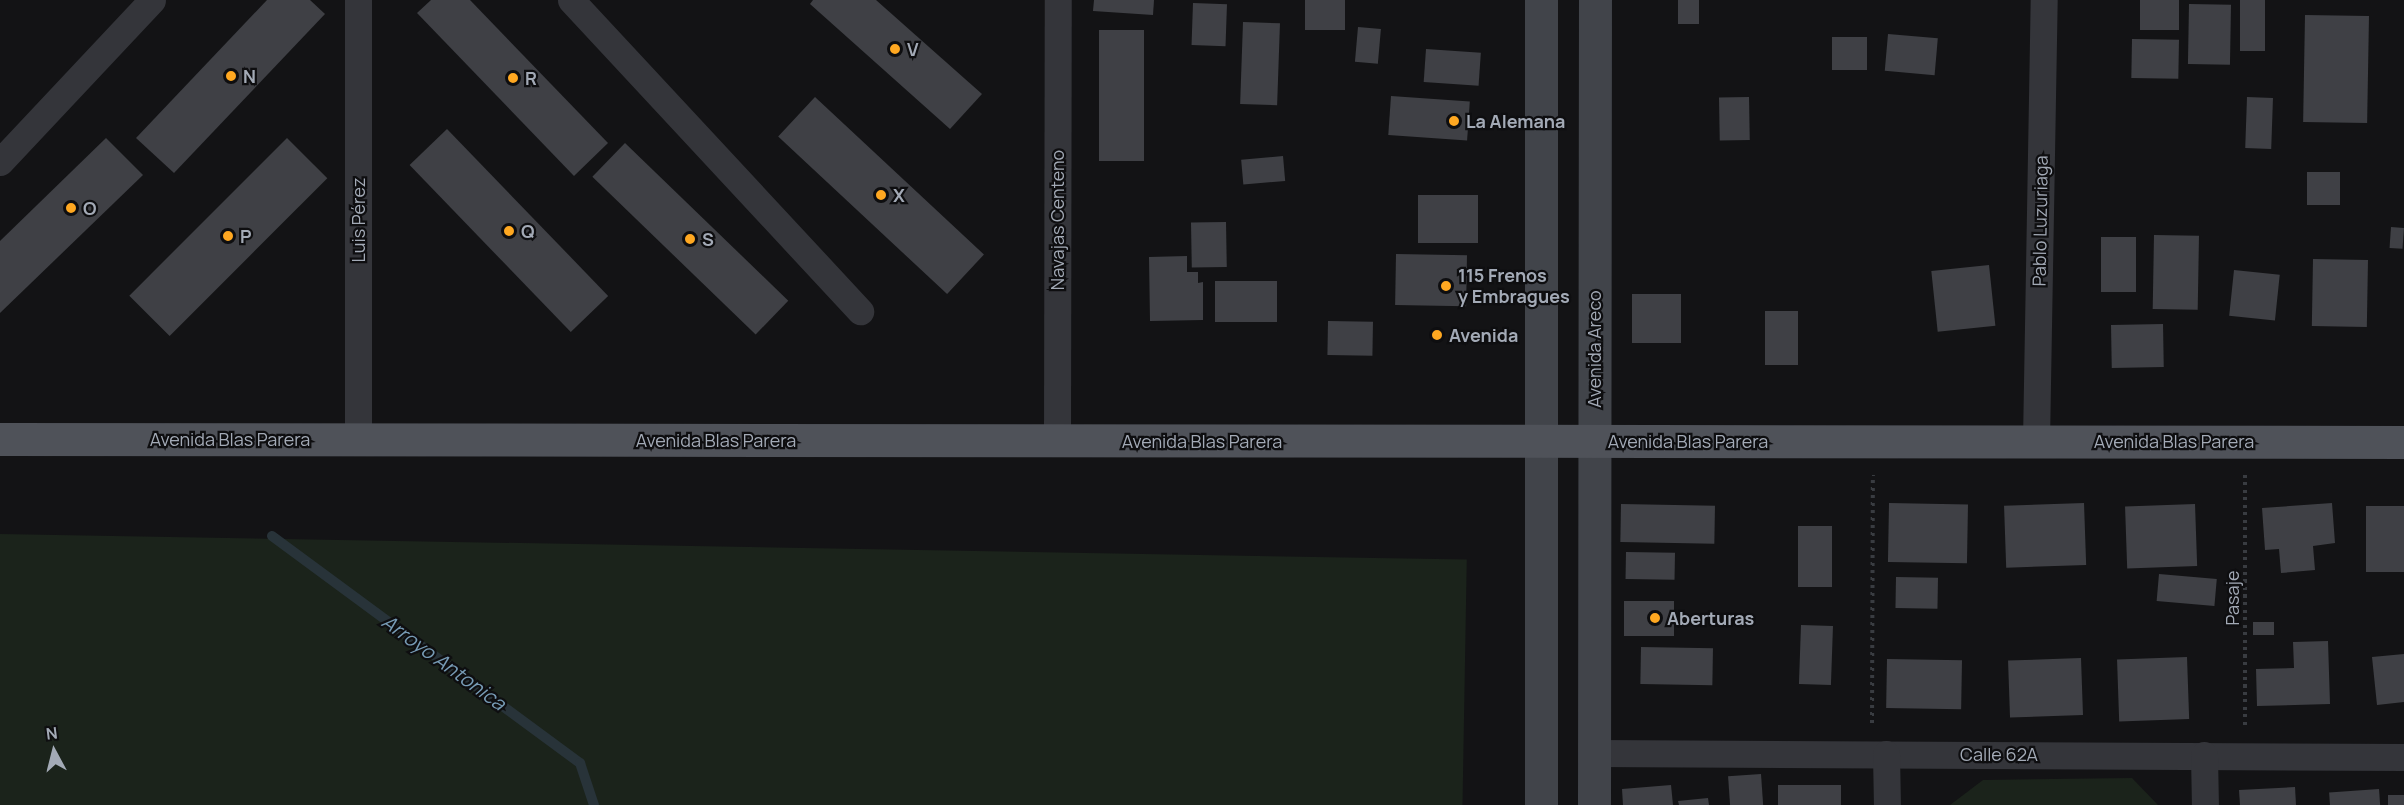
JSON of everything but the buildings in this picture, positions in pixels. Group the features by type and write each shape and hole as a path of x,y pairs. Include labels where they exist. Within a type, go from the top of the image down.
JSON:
{"main road":[{"path":"1541,0 1541,805"},
{"name":"Avenida Areco","path":"1594,805 1595,0"},
{"name":"Avenida Blas Parera","path":"0,439 2404,442"}],"street":[{"path":"0,162 152,0"},
{"name":"Luis Pérez","path":"358,0 358,440"},
{"path":"571,0 860,311"},
{"name":"Navajas Centeno","path":"1057,440 1058,0"},
{"name":"Pablo Luzuriaga","path":"2036,441 2044,0"},
{"name":"Calle 62A","path":"1594,753 2404,757"},
{"path":"1879,754 1887,805"},
{"path":"2204,755 2205,805"}],"path":[{"path":"1873,441 1879,754"},
{"name":"Pasaje","path":"2245,441 2245,755"}],"shaded area":[{"path":"0,534 1467,560 1462,805 0,805"},
{"path":"2132,778 2158,805 1950,805 1983,780"}],"waterway":[{"name":"Arroyo Antonica","path":"272,536 580,763 594,805"}],"place":[{"name":"V","path":"895,49"},
{"name":"N","path":"231,76"},
{"name":"R","path":"513,78"},
{"name":"La Alemana","path":"1454,121"},
{"name":"X","path":"881,195"},
{"name":"O","path":"71,208"},
{"name":"Q","path":"509,231"},
{"name":"P","path":"228,236"},
{"name":"S","path":"690,239"},
{"name":"115 Frenos y Embragues","path":"1446,286"},
{"name":"Avenida","path":"1437,335"},
{"name":"Aberturas","path":"1655,618"}]}
